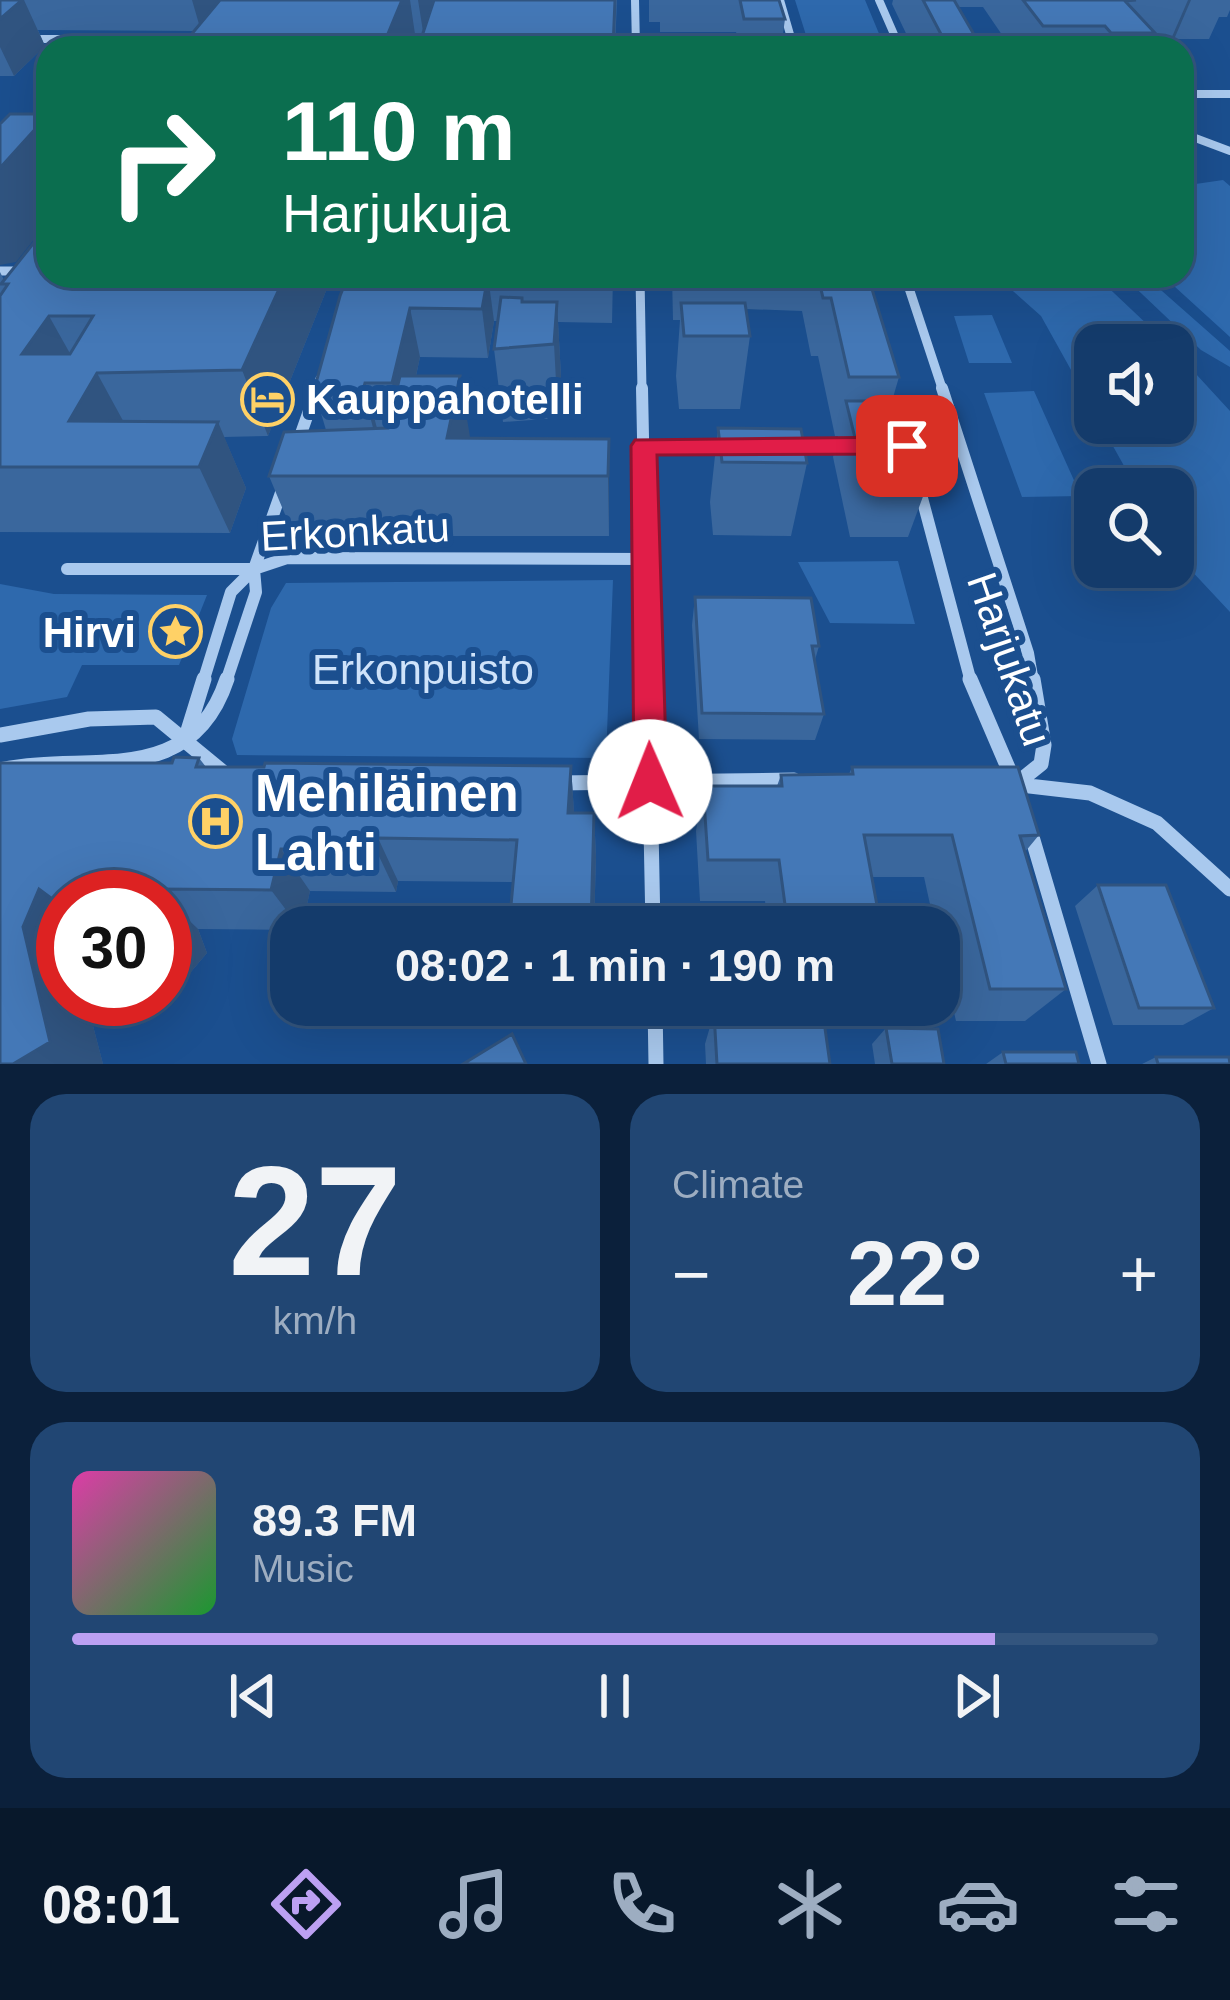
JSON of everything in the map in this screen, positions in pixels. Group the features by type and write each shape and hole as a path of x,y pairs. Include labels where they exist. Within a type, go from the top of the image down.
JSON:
{"street":[{"path":"635,0 636,36"},
{"path":"780,0 790,36"},
{"path":"879,0 895,36"},
{"path":"11,38 36,38"},
{"path":"1194,94 1230,94"},
{"path":"1194,138 1230,152"},
{"path":"0,271 36,271"},
{"path":"640,288 653,906"},
{"path":"909,288 1028,653 1045,745 1041,764 1016,784"},
{"path":"292,461 322,374"},
{"path":"644,446 739,446"},
{"path":"782,446 870,446"},
{"name":"Harjukatu","path":"913,465 971,685 1016,784 1099,1064"},
{"path":"0,770 38,762 140,763 185,740 216,712 256,592 254,569 285,480"},
{"name":"Erkonkatu","path":"67,569 254,569 287,558 646,559"},
{"path":"185,740 231,592 254,569"},
{"path":"0,735 89,719 156,717 219,773 243,773"},
{"path":"546,783 803,780"},
{"path":"995,783 1090,793 1157,823 1230,889"},
{"path":"655,1026 656,1064"}],"green space":[{"path":"795,0 865,0 880,36 806,36"},
{"path":"1223,180 1230,186 1230,337 1176,288 1194,288 1194,184"},
{"path":"1010,288 1109,288 1147,324 1074,324 1074,375 1041,316"},
{"path":"1136,288 1159,288 1230,351 1230,367 1194,343 1194,324 1174,324"},
{"path":"992,315 1012,363 969,363 954,316"},
{"path":"1194,372 1230,411 1230,612 1194,573 1194,468 1125,468 1112,444 1194,444"},
{"path":"1034,391 1074,480 1074,496 1022,497 984,393"},
{"path":"898,561 915,624 830,623 798,562"},
{"name":"Erkonpuisto","path":"613,580 606,758 237,755 232,739 271,608 286,583"},
{"path":"0,584 54,594 207,595 179,665 82,665 67,697 0,709"}],"building":[{"path":"0,0 22,0 0,19"},
{"path":"220,0 402,0 387,36 190,36"},
{"path":"434,0 615,0 614,36 422,36"},
{"path":"740,0 779,0 785,19 744,19"},
{"path":"923,0 954,0 975,36 942,36"},
{"path":"1023,0 1136,0 1125,1 1155,33 1111,33 1105,26 1043,26"},
{"path":"10,114 36,114 36,128 0,168 0,124"},
{"path":"36,240 36,288 280,288 242,370 97,373 69,421 218,422 199,467 0,467 0,296 8,284 1,284","holes":["49,316 93,316 70,354 22,354"]},
{"path":"343,288 486,288 482,309 410,308 392,383 365,383 363,390 314,390"},
{"path":"821,288 872,288 899,377 849,377 831,298 823,298"},
{"path":"501,297 557,302 554,344 494,349"},
{"path":"681,303 745,303 750,336 684,336"},
{"path":"400,376 460,376 447,438 609,439 608,476 269,476 284,432 388,428"},
{"path":"846,401 903,401 928,483 866,483"},
{"path":"718,428 801,429 807,463 722,462"},
{"path":"695,597 811,598 819,646 812,646 824,714 702,713"},
{"path":"174,757 199,758 196,767 264,767 265,763 571,766 568,813 594,813 592,906 511,906 517,840 378,838 376,850 281,849 271,890 192,889 192,870 36,870 36,896 23,927 36,982 36,1026 46,1026 50,1042 13,1064 0,1064 0,763 172,763"},
{"path":"852,767 1018,767 1039,835 1020,836 1066,989 990,989 952,835 864,835 877,906 785,906 779,860 708,860 703,786 782,786 781,775 853,774"},
{"path":"1098,885 1166,885 1214,1008 1139,1008"},
{"path":"715,1026 825,1026 830,1064 717,1064"},
{"path":"886,1028 938,1029 944,1064 892,1064"},
{"path":"512,1034 526,1064 463,1064"},
{"path":"1003,1052 1076,1052 1079,1064 1006,1064"},
{"path":"1156,1057 1229,1057 1230,1064 1158,1064"}],"place":[{"name":"Kauppahotelli","path":"267,399"},
{"name":"Hirvi","path":"175,632"},
{"name":"Mehiläinen Lahti","path":"216,822"}],"route":[{"path":"650,782 644,446 907,446"}]}
